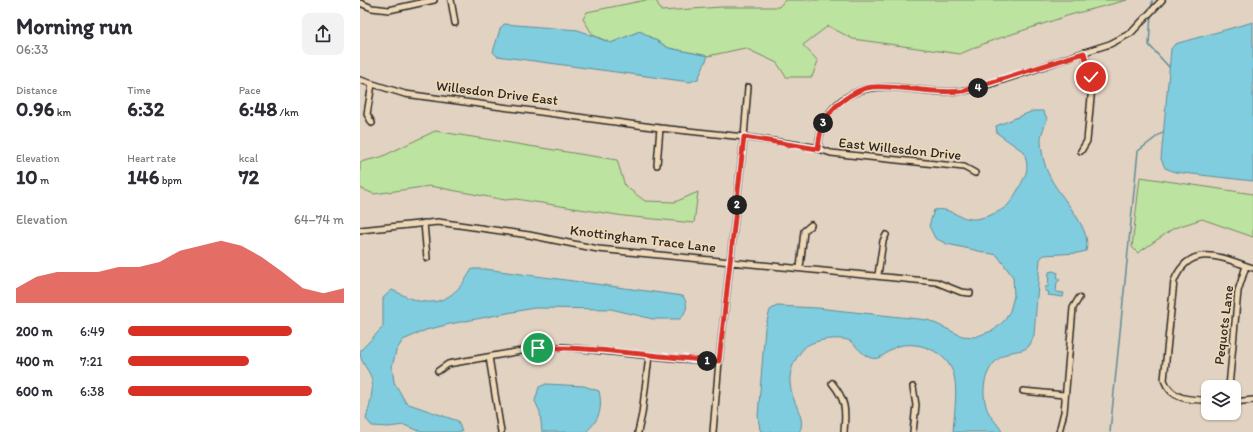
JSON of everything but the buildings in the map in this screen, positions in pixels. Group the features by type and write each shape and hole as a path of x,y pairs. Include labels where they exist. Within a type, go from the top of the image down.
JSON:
{"street":[{"path":"360,3 372,8 389,10 434,0"},
{"path":"451,0 455,23"},
{"path":"818,149 820,133 826,116 841,102 858,91 871,87 948,93 964,91 1110,44 1127,36 1162,0"},
{"path":"1081,151 1087,141 1092,86 1084,53"},
{"name":"Willesdon Drive East","path":"360,80 406,94 632,124"},
{"path":"372,84 367,114 372,123"},
{"path":"713,432 748,87"},
{"name":"East Willesdon Drive","path":"632,124 744,137 818,149 831,153 964,167 975,173"},
{"path":"657,165 660,128"},
{"name":"Knottingham Trace Lane","path":"360,230 438,222 598,248 936,282 961,292 970,293"},
{"path":"424,223 427,258"},
{"path":"800,268 804,231 811,225"},
{"path":"878,275 882,240 886,235"},
{"path":"1201,400 1180,398 1172,394 1166,386 1164,375 1173,287 1177,274 1189,261 1199,256 1216,255 1253,268"},
{"name":"Pequots Lane","path":"1230,380 1238,291 1246,266"},
{"path":"1059,432 1064,412 1064,395 1073,308 1079,298"},
{"path":"438,371 448,364 538,348 563,347 649,356 719,361"},
{"path":"638,432 642,414 649,356"},
{"path":"489,357 501,432"},
{"path":"832,382 841,394 845,406 844,432"},
{"path":"912,387 916,405 913,432"},
{"path":"1023,391 1064,395"},
{"path":"1241,401 1253,400"}],"green space":[{"path":"646,0 656,0 661,11 722,7 779,7 785,0 1127,0 1070,15 988,42 960,54 853,39 828,26 803,45 818,61 812,77 786,77 777,63 745,48 708,56 669,48 640,31 611,43 593,35 583,19 587,12"},
{"path":"435,131 617,160 625,186 645,201 675,202 698,192 694,223 624,216 516,199 505,200 430,186 374,194 360,188 360,162 381,157"},
{"path":"1140,177 1253,194 1253,237 1202,219 1174,228 1138,253 1132,247"}],"water":[{"path":"1253,22 1253,181 1175,172 1165,168 1161,159 1171,49 1175,44"},
{"path":"504,24 578,30 611,43 640,31 669,48 708,56 698,79 690,82 497,56 493,52 500,29"},
{"path":"1033,111 1043,111 1047,118 1041,139 1042,152 1046,167 1053,183 1080,222 1087,242 1086,251 1078,253 1044,255 1040,259 1034,335 1031,343 1024,349 1001,357 990,368 985,382 984,398 987,410 1002,432 953,432 956,387 953,371 942,356 934,351 917,345 898,346 878,358 871,358 865,355 850,341 840,339 819,341 808,345 794,362 790,375 790,387 802,424 799,432 765,432 760,430 758,416 765,328 770,310 777,306 817,308 928,320 962,336 975,337 994,330 1005,320 1010,311 1014,296 1013,277 997,255 947,244 935,238 929,226 934,210 940,209 965,218 975,219 991,215 1008,205 1025,176 1027,170 1026,162 1024,152 997,133 996,126"},
{"path":"472,269 485,269 683,296 687,305 680,319 653,319 611,309 534,308 426,330 403,340 396,351 392,367 394,382 406,403 458,421 462,432 422,432 404,425 388,427 372,426 366,419 371,398 372,381 361,358 360,351 383,327 383,298 392,290 409,298 425,302 442,300 462,285"},
{"path":"1053,271 1058,273 1057,277 1060,280 1057,282 1056,292 1064,293 1063,297 1048,295 1049,292 1045,291 1045,287 1048,287 1049,272"},
{"path":"546,384 584,386 599,391 599,414 594,423 586,432 542,432 540,412 535,401 539,387"}],"waterway":[{"path":"1152,0 1152,8"},
{"path":"1151,14 1149,45 1169,67"},
{"path":"1110,432 1138,151 1163,132"}],"route":[{"path":"538,348 563,347 649,356 719,361 744,137 818,149 820,133 826,116 833,108 849,96 858,91 871,87 948,93 972,90 1084,53 1091,77"}]}
